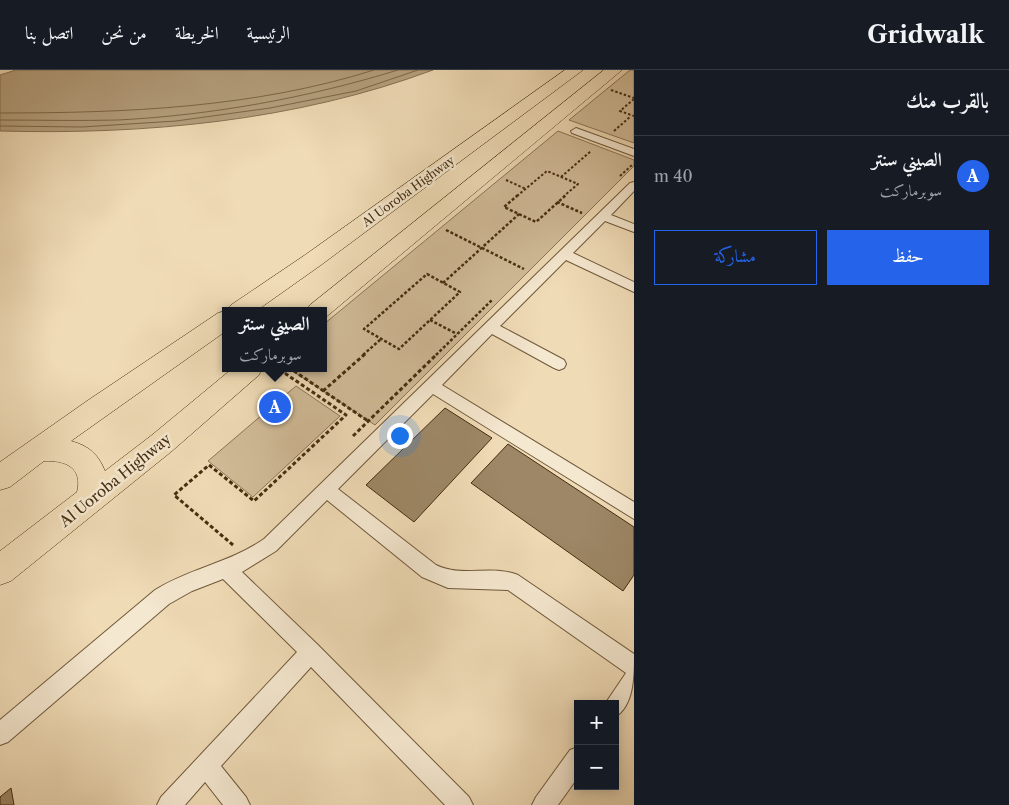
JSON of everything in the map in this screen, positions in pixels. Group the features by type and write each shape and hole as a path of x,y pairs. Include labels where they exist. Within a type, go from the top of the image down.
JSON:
{"highway":[{"name":"Al Uoroba Highway","path":"245,307 313,260 575,70"},
{"path":"323,307 506,154 615,78"},
{"path":"0,478 222,322"},
{"name":"Al Uoroba Highway","path":"0,570 90,502 245,372"},
{"path":"38,450 50,448 67,450 80,456 87,463 94,481 90,502"}],"street":[{"path":"576,131 634,153"},
{"path":"0,734 162,596 185,582 226,569 248,559 270,545 564,254 596,211 634,185"},
{"path":"596,211 634,228"},
{"path":"564,254 634,287"},
{"path":"491,327 559,364"},
{"path":"432,386 634,511"},
{"path":"327,490 429,571 446,579 462,581 496,579 512,581 634,666"},
{"path":"226,569 312,652 461,805"},
{"path":"169,805 312,652"},
{"path":"619,701 634,680"},
{"path":"544,805 574,764"},
{"path":"206,766 238,805"}],"path":[{"path":"615,78 610,90 634,99 620,111 633,116 611,134 619,136"},
{"path":"562,177 596,148"},
{"path":"614,181 634,162"},
{"path":"547,171 562,177 578,184 536,222 504,207 547,171"},
{"path":"510,173 503,178 526,189"},
{"path":"557,202 582,213 596,211"},
{"path":"576,219 582,213"},
{"path":"444,283 519,214"},
{"path":"446,230 524,269 518,275"},
{"path":"427,274 460,292 430,320 398,349 364,329 427,274"},
{"path":"350,439 498,295"},
{"path":"430,320 457,334"},
{"path":"323,391 381,339"},
{"path":"248,559 174,494 209,465 254,501 346,414 286,374 288,372"},
{"path":"295,372 368,421"}],"shaded area":[{"path":"630,70 634,70 634,143 569,120"},
{"path":"558,131 634,160 634,166 375,425 294,372 327,372 327,322"},
{"path":"296,386 340,416 253,497 208,461"}],"water":[{"path":"16,70 433,70 328,102 220,121 110,130 0,131 0,75"}],"building":[{"path":"445,408 492,438 414,522 366,485"},
{"path":"508,444 634,527 634,575 623,591 471,483"},
{"path":"11,788 14,805 0,805 0,797"}],"place":[{"name":"الصيني سنتر","path":"275,407"}]}
